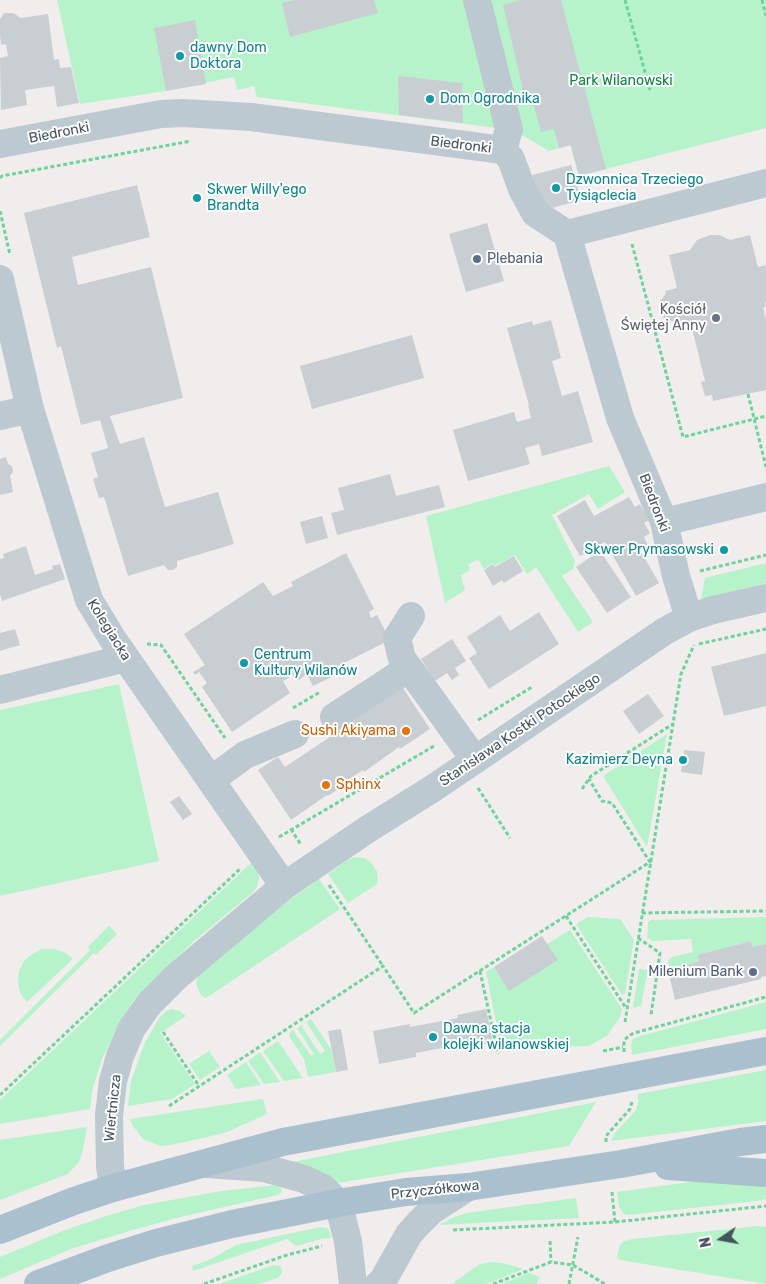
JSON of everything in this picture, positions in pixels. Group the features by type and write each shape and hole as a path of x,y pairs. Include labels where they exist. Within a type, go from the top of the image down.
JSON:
{"main road":[{"path":"0,1230 74,1201 114,1188 283,1142 766,1051"},
{"name":"Przyczółkowa","path":"38,1284 108,1258 201,1231 338,1203 406,1192 468,1187 621,1164 766,1139"},
{"path":"621,1164 745,1170 766,1173"}],"street":[{"path":"477,0 509,129 507,155 535,213 567,234 766,182"},
{"name":"Biedronki","path":"0,144 161,114 183,113 251,117 507,155"},
{"name":"Biedronki","path":"567,234 620,418 664,522 676,576 689,618"},
{"name":"Kolegiacka","path":"0,279 30,409 89,600 133,651 211,780 284,886"},
{"path":"0,416 30,409"},
{"path":"664,522 766,497"},
{"name":"Stanisława Kostki Potockiego","path":"284,886 368,829 474,771 665,631 689,618 713,610 766,598"},
{"path":"411,616 397,638 402,659 474,771"},
{"path":"0,690 133,651"},
{"path":"334,718 408,668"},
{"path":"211,780 245,755 295,734"},
{"name":"Wiertnicza","path":"114,1188 108,1140 113,1080 120,1056 132,1028 150,1004 177,976 284,886"},
{"path":"206,1164 264,1168 304,1179 323,1188 338,1203 348,1241 354,1284"},
{"path":"379,1284 382,1282 409,1234 418,1224 431,1211 468,1187"}],"path":[{"path":"625,0 650,90"},
{"path":"762,0 766,16"},
{"path":"0,178 2,176 200,140"},
{"path":"625,219 683,437 766,416"},
{"path":"748,394 766,467"},
{"path":"625,1022 681,674 694,646 689,618"},
{"path":"694,646 766,629"},
{"path":"133,651 161,645 229,744"},
{"path":"582,789 591,776 637,745 673,724"},
{"path":"474,771 510,838"},
{"path":"589,779 602,801 612,802 650,862"},
{"path":"291,829 360,936 414,1013 650,862"},
{"path":"642,913 766,911"},
{"path":"566,916 627,1008"},
{"path":"638,938 660,953 651,1015"},
{"path":"169,1106 382,966"},
{"path":"480,971 498,1054"},
{"path":"625,1059 624,1041 628,1036 641,1030 766,997"},
{"path":"163,1032 200,1086"},
{"path":"603,1051 623,1047"},
{"path":"606,1141 606,1136 630,1110 632,1095"},
{"path":"612,1190 615,1222"},
{"path":"448,1230 615,1222 766,1206"},
{"path":"569,1284 578,1237"},
{"path":"550,1241 551,1262"},
{"path":"204,1284 287,1255 325,1245"},
{"path":"493,1284 551,1262 573,1265 605,1284"}],"green space":[{"name":"Park Wilanowski","path":"57,0 766,0 766,128 579,176 570,145 549,151 524,136 504,129 257,97 254,86 237,90 234,77 166,91 80,104"},
{"path":"609,466 625,492 598,509 589,494 552,515 575,561 573,569 562,576 593,622 578,632 536,567 527,574 515,555 495,566 493,563 484,569 478,559 468,565 470,570 461,575 465,590 445,603 426,516"},
{"path":"766,563 766,583 701,599 705,578"},
{"path":"119,684 159,861 0,896 0,710"},
{"path":"667,734 647,847 603,776"},
{"path":"356,857 370,861 377,871 378,881 377,884 348,903 328,874 349,859"},
{"path":"253,861 259,878 257,887 253,892 193,942 135,998 121,1020 102,1059 93,1088 90,1109 0,1124 0,1100"},
{"path":"319,879 340,909 206,998 201,995 196,984 198,974 268,916"},
{"path":"588,917 620,919 634,940 625,994 622,995 576,924"},
{"path":"766,917 766,944 753,947 751,941 697,955 699,961 669,969 668,961 672,957 693,952 691,939 652,941 647,937 648,922 651,920"},
{"path":"109,926 117,934 96,955 94,953 0,1046 0,1040 90,950 88,947"},
{"path":"570,930 622,1009 620,1017 607,1036 589,1046 513,1048 503,1045 500,1042 486,972 494,967 509,990 557,959 547,944"},
{"path":"42,949 54,949 64,952 73,959 27,1002 20,993 19,971 24,961"},
{"path":"639,969 648,970 641,1006 633,1008"},
{"path":"766,1002 766,1029 632,1055 632,1040 637,1037"},
{"path":"172,1009 180,1011 186,1016 160,1033 195,1084 172,1099 128,1106 131,1081 145,1042 160,1017 166,1011"},
{"path":"311,1019 331,1049 336,1072 308,1077 304,1059 289,1033 293,1030 311,1056 314,1054 297,1028 301,1025 320,1054 325,1051 306,1022"},
{"path":"278,1041 303,1078 284,1081 263,1051"},
{"path":"209,1051 220,1067 200,1080 189,1064"},
{"path":"260,1052 280,1082 264,1084 248,1061"},
{"path":"246,1062 261,1085 236,1089 227,1075"},
{"path":"766,1070 766,1121 611,1141 614,1134 636,1110 638,1094"},
{"path":"263,1099 267,1114 225,1133 171,1145 160,1146 143,1139 132,1125 130,1119"},
{"path":"596,1102 569,1146 337,1183 287,1163"},
{"path":"87,1127 79,1162 68,1174 0,1200 0,1140"},
{"path":"698,1181 766,1186 766,1199 628,1215 624,1214 619,1207 617,1192"},
{"path":"276,1185 281,1188 282,1192 278,1195 180,1217 126,1232 71,1249 0,1279 0,1257 65,1230 106,1216 144,1205 221,1191"},
{"path":"576,1198 579,1218 439,1225 466,1213"},
{"path":"758,1226 766,1227 766,1284 620,1260 617,1257 620,1245 624,1241 632,1239"},
{"path":"320,1227 328,1228 332,1238 296,1246 287,1239 193,1271 192,1266 209,1260 236,1245"},
{"path":"490,1262 524,1269 486,1284 452,1284 478,1265"},
{"path":"274,1265 280,1266 282,1269 282,1273 278,1278 258,1284 219,1284"},
{"path":"529,1273 540,1277 537,1284 501,1284"}],"building":[{"path":"294,0 374,0 378,13 290,37 282,3"},
{"path":"521,0 561,0 606,169 579,176 571,145 559,148 554,129 541,132 530,92 524,94 503,5"},
{"path":"4,13 13,13 21,18 48,14 54,60 59,59 60,68 71,67 79,103 57,107 54,86 25,90 27,105 1,110 0,58 8,56 6,44 1,45 0,35 0,19"},
{"name":"dawny Dom Doktora","path":"195,20 206,84 166,91 154,28"},
{"name":"Dom Ogrodnika","path":"398,76 462,83 463,123 399,115"},
{"name":"Dzwonnica Trzeciego Tysiąclecia","path":"571,165 581,200 541,211 532,175"},
{"path":"137,185 150,237 72,257 78,285 151,267 183,398 110,416 120,444 144,437 165,507 218,492 234,544 177,561 177,567 173,570 168,570 164,565 128,576 104,497 99,498 93,479 98,477 91,453 108,448 100,420 81,425 61,346 57,348 24,213"},
{"name":"Plebania","path":"487,223 504,281 466,292 449,234"},
{"name":"Kościół Świętej Anny","path":"710,235 719,235 730,240 750,235 758,267 766,265 766,307 763,307 766,320 766,390 713,401 712,395 705,396 701,382 705,381 691,324 688,325 687,321 674,325 673,322 666,318 664,319 660,300 666,293 665,291 677,288 669,255 690,250 697,240"},
{"path":"551,320 561,358 552,361 562,396 578,391 593,442 542,456 539,444 525,448 530,464 468,481 453,430 514,412 517,422 531,418 507,328 532,321 533,325"},
{"path":"412,335 424,378 312,409 300,366"},
{"path":"6,457 8,464 12,466 13,472 10,476 13,492 0,495 0,459"},
{"path":"390,474 396,496 439,485 445,507 337,535 331,513 344,510 338,488"},
{"path":"629,497 635,507 640,504 649,520 644,523 650,533 644,537 648,545 640,550 659,583 636,596 605,542 580,556 557,516 585,500 594,516"},
{"path":"322,516 328,538 306,544 300,522"},
{"path":"26,546 35,575 53,569 52,566 60,564 65,579 2,601 0,594 0,559 4,558 3,554"},
{"path":"600,551 631,597 607,613 576,567"},
{"path":"346,553 374,609 369,612 371,618 377,615 390,640 336,667 340,673 313,686 307,674 299,680 295,674 283,681 290,693 232,732 202,687 207,683 199,672 195,675 193,672 205,665 184,634 263,582 273,596 293,586 291,582"},
{"path":"514,556 523,571 504,583 502,580 493,586 484,570 493,564 495,567"},
{"path":"539,612 559,644 489,689 469,658 477,653 467,637 500,615 510,631"},
{"path":"15,629 20,645 0,651 0,633"},
{"path":"452,639 466,661 455,668 459,675 452,680 447,673 435,681 421,659"},
{"path":"766,653 766,706 724,716 711,667"},
{"path":"403,688 430,729 400,749 399,747 364,772 363,770 346,781 347,783 291,820 258,770 278,757 285,767"},
{"path":"648,694 664,716 639,734 623,711"},
{"path":"684,750 705,752 702,775 681,772"},
{"path":"179,796 192,814 183,820 170,802"},
{"path":"542,936 558,960 509,991 494,967"},
{"path":"751,941 753,947 766,944 766,976 761,977 761,979 675,1000 668,970 699,961 697,955"},
{"name":"Dawna stacja kolejki wilanowskiej","path":"486,1009 493,1043 463,1048 463,1044 416,1053 416,1057 379,1064 373,1031 410,1024 410,1027 458,1018 457,1015"},
{"path":"341,1029 348,1070 336,1072 328,1031"}],"place":[{"name":"dawny Dom Doktora","path":"180,56"},
{"name":"Dom Ogrodnika","path":"430,99"},
{"name":"Dzwonnica Trzeciego Tysiąclecia","path":"556,188"},
{"name":"Skwer Willy'ego Brandta","path":"197,198"},
{"name":"Plebania","path":"477,259"},
{"name":"Kościół Świętej Anny","path":"716,318"},
{"name":"Skwer Prymasowski","path":"724,550"},
{"name":"Centrum Kultury Wilanów","path":"244,663"},
{"name":"Sushi Akiyama","path":"406,731"},
{"name":"Kazimierz Deyna","path":"683,760"},
{"name":"Sphinx","path":"326,785"},
{"name":"Milenium Bank","path":"753,972"},
{"name":"Dawna stacja kolejki wilanowskiej","path":"433,1037"}]}
